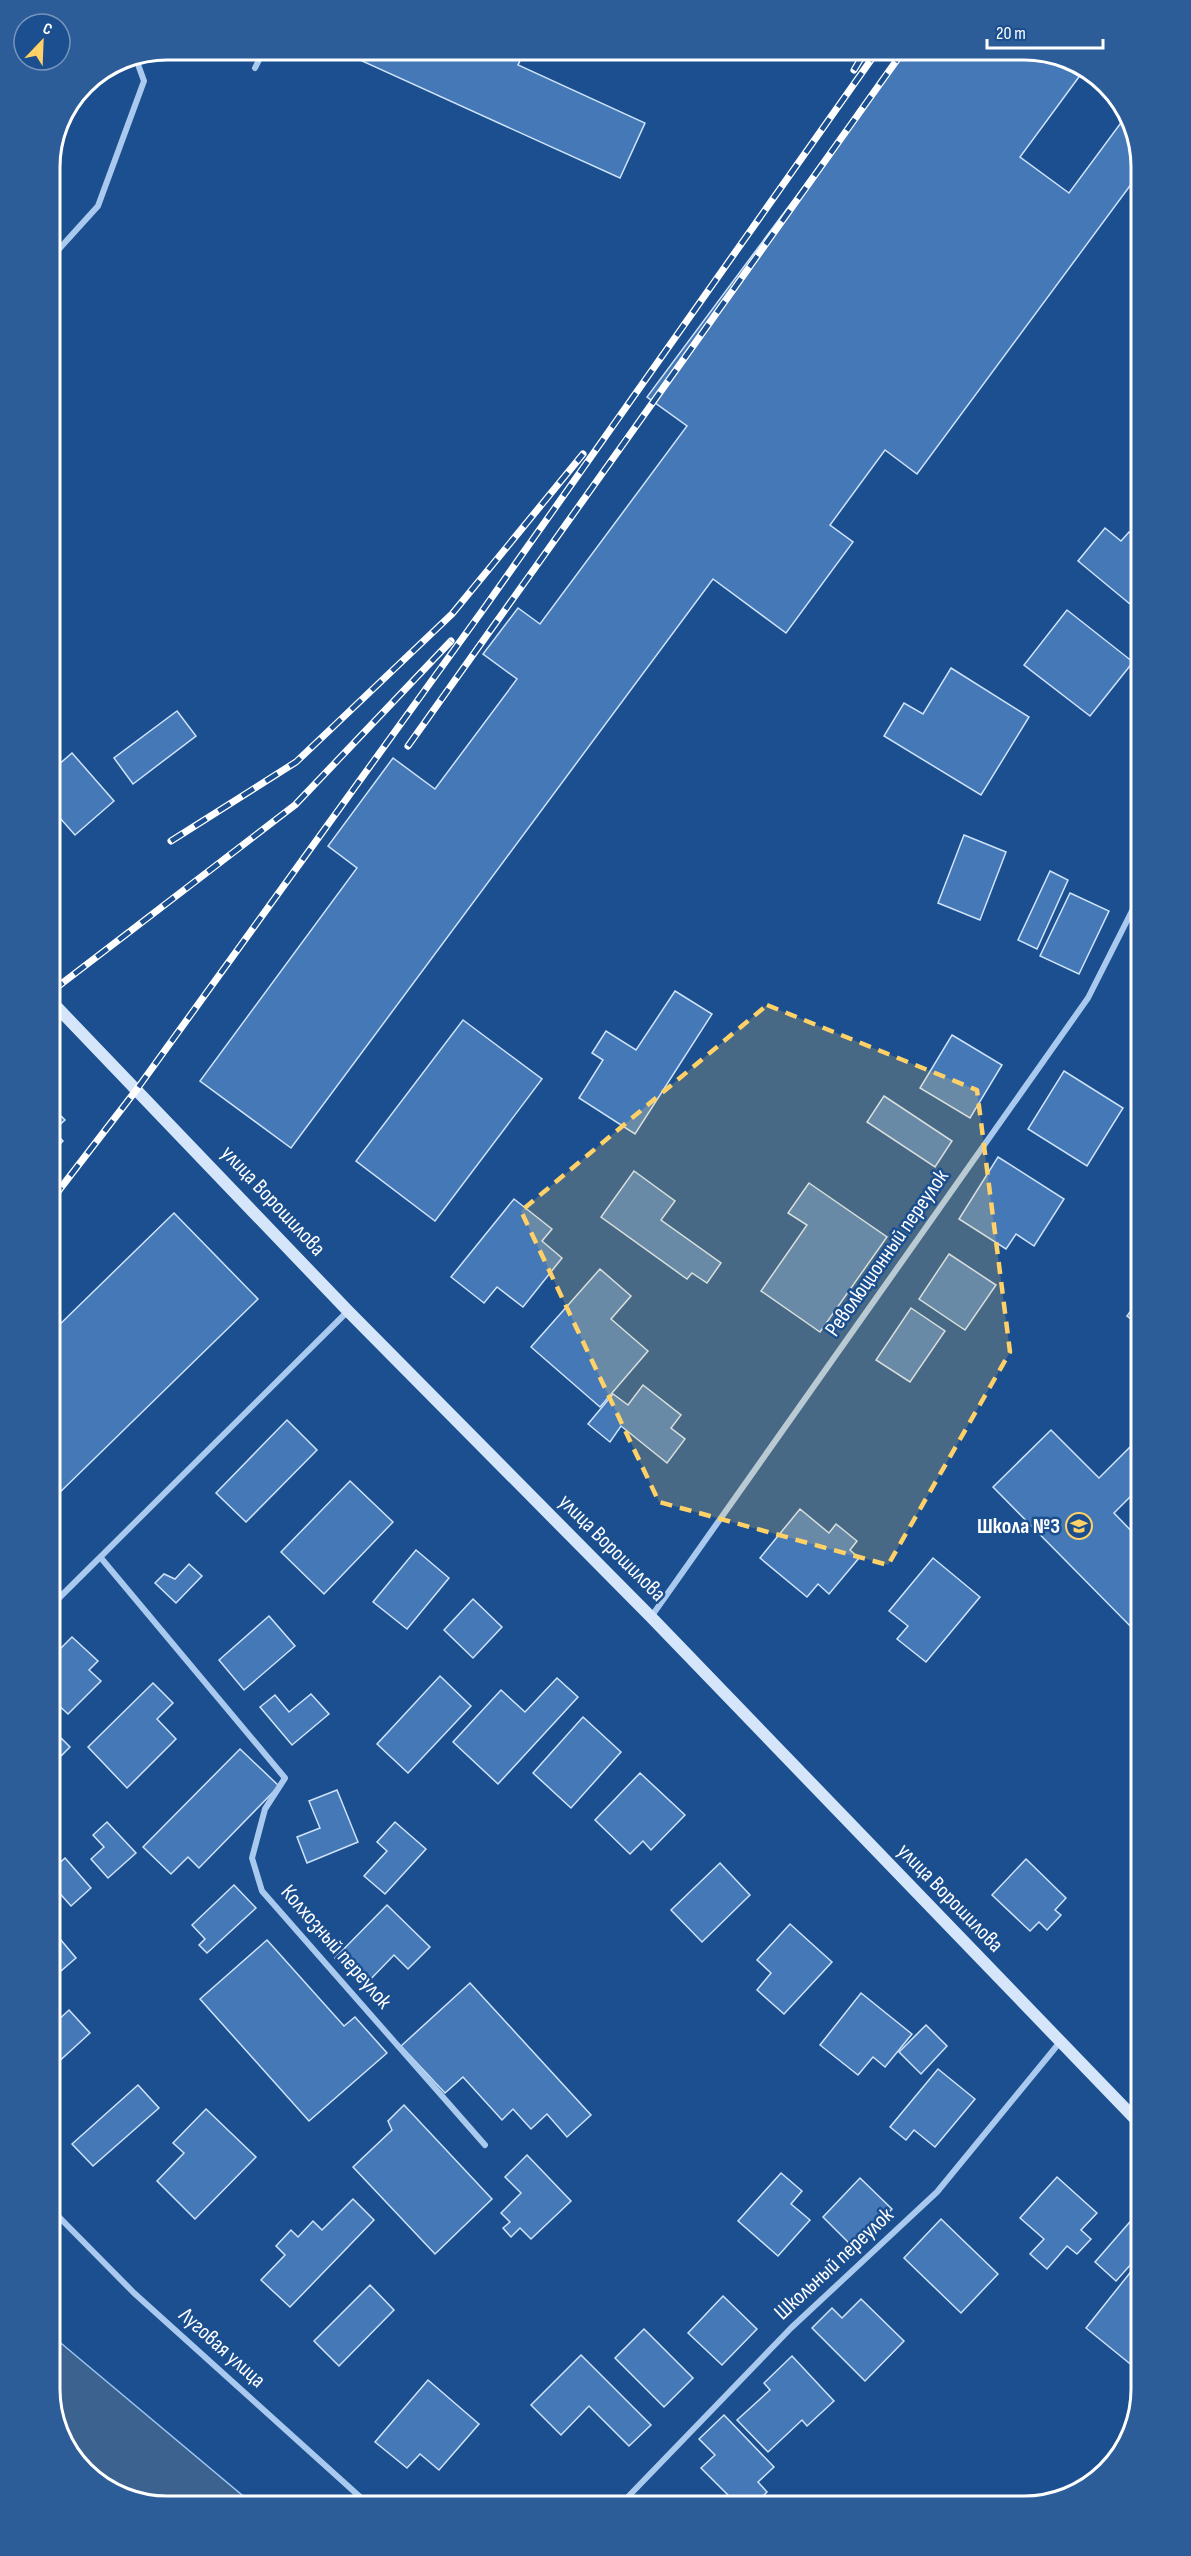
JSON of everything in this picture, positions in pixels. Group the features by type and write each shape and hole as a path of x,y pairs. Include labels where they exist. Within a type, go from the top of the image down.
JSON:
{"street":[{"path":"255,68 259,60"},
{"path":"60,248 98,206 144,81 138,64"},
{"name":"Революционный переулок","path":"651,1617 1088,998 1131,914"},
{"name":"улица Ворошилова","path":"60,1010 348,1311 651,1617 1131,2115"},
{"path":"60,1597 348,1311"},
{"name":"Колхозный переулок","path":"101,1558 285,1778 265,1809 252,1858 262,1891 485,2145"},
{"name":"Школьный переулок","path":"629,2496 791,2328 937,2192 1060,2042"},
{"name":"Луговая улица","path":"60,2218 134,2294 359,2496"}],"highlighted area":[{"path":"767,1005 977,1090 1010,1352 888,1565 659,1502 521,1211"}],"water":[{"path":"60,2342 243,2496 146,2494 114,2482 91,2465 71,2436 62,2410"}],"building":[{"path":"360,60 520,60 518,65 645,123 620,178"},
{"path":"898,60 1031,60 1065,68 1080,76 1020,157 1069,193 1121,123 1130,153 1131,184 917,474 885,450 830,525 853,542 786,633 713,579 291,1148 200,1081 357,868 328,846 393,758 435,789 517,679 483,654 518,608 540,624 687,426 647,397"},
{"path":"1105,528 1121,541 1129,532 1131,533 1131,605 1078,561"},
{"path":"1067,610 1131,660 1131,665 1090,716 1024,665"},
{"path":"951,668 1029,717 981,795 884,736 904,703 923,714"},
{"path":"177,711 196,736 133,784 114,758"},
{"path":"72,753 114,801 75,835 60,818 60,763"},
{"path":"964,835 1006,852 980,920 938,903"},
{"path":"1050,871 1068,880 1037,949 1018,940"},
{"path":"1070,893 1109,911 1079,974 1040,956"},
{"path":"675,991 712,1014 635,1134 579,1098 603,1060 592,1053 606,1031 636,1050"},
{"path":"463,1020 542,1079 435,1221 356,1161"},
{"path":"952,1035 1002,1065 970,1118 920,1088"},
{"path":"1064,1071 1123,1108 1087,1166 1028,1129"},
{"path":"884,1096 952,1141 935,1167 867,1122"},
{"path":"60,1115 65,1120 60,1125"},
{"path":"998,1157 1064,1199 1034,1246 1016,1234 1006,1249 959,1219"},
{"path":"634,1171 675,1201 661,1220 721,1263 707,1283 692,1273 687,1279 601,1217"},
{"path":"809,1183 887,1237 820,1332 761,1291 807,1225 788,1213"},
{"path":"514,1199 552,1229 542,1241 562,1258 523,1307 497,1287 484,1303 451,1277"},
{"path":"174,1213 258,1299 60,1492 60,1324"},
{"path":"949,1254 996,1285 965,1330 919,1299"},
{"path":"600,1269 631,1296 611,1319 648,1351 600,1407 531,1347"},
{"path":"911,1308 945,1331 910,1382 876,1360"},
{"path":"643,1385 681,1415 671,1428 685,1439 667,1463 621,1426 610,1442 588,1424 613,1394 628,1405"},
{"path":"287,1420 317,1450 246,1522 216,1493"},
{"name":"Школа №3","path":"1051,1430 1099,1478 1131,1446 1131,1496 1114,1513 1131,1531 1131,1627 993,1487"},
{"path":"350,1481 393,1522 324,1594 281,1552"},
{"path":"800,1509 829,1533 836,1524 857,1541 850,1550 859,1558 829,1594 818,1584 807,1597 760,1558"},
{"path":"416,1550 449,1578 407,1629 373,1602"},
{"path":"933,1558 980,1597 926,1662 897,1639 908,1626 889,1611"},
{"path":"189,1564 202,1576 176,1603 155,1583 164,1574 175,1579"},
{"path":"473,1599 502,1627 473,1658 444,1630"},
{"path":"269,1616 295,1646 244,1690 219,1660"},
{"path":"72,1637 98,1661 89,1670 101,1681 68,1714 60,1707 60,1649"},
{"path":"440,1676 471,1706 408,1773 377,1744"},
{"path":"557,1678 578,1697 498,1784 453,1742 501,1690 525,1712"},
{"path":"153,1683 173,1703 157,1719 176,1739 127,1788 88,1747"},
{"path":"311,1694 329,1714 292,1745 260,1707 275,1695 289,1712"},
{"path":"583,1717 621,1752 571,1808 533,1773"},
{"path":"60,1737 70,1747 60,1757"},
{"path":"240,1749 279,1786 199,1868 188,1857 171,1874 143,1847"},
{"path":"640,1773 685,1815 651,1850 643,1841 630,1854 595,1820"},
{"path":"337,1790 358,1842 307,1863 297,1837 320,1828 309,1801"},
{"path":"107,1822 136,1853 108,1878 91,1859 104,1847 93,1835"},
{"path":"395,1822 426,1849 385,1894 364,1876 387,1851 377,1842"},
{"path":"65,1858 91,1888 71,1906 60,1894 60,1863"},
{"path":"1026,1859 1066,1898 1055,1910 1061,1915 1047,1930 1039,1922 1030,1931 992,1895"},
{"path":"720,1863 750,1895 702,1942 671,1910"},
{"path":"234,1885 256,1908 207,1953 199,1945 205,1939 192,1925"},
{"path":"387,1905 430,1947 408,1969 394,1955 364,1986 335,1958"},
{"path":"790,1924 832,1962 784,2014 757,1990 771,1973 757,1960"},
{"path":"60,1939 76,1958 60,1972"},
{"path":"267,1940 344,2026 355,2017 387,2053 309,2121 200,1999"},
{"path":"470,1983 591,2115 567,2137 547,2114 531,2129 513,2109 502,2120 463,2077 445,2093 401,2046"},
{"path":"861,1993 912,2034 885,2067 873,2057 858,2075 820,2045"},
{"path":"69,2010 90,2033 60,2060 60,2018"},
{"path":"926,2025 947,2046 921,2074 899,2052"},
{"path":"938,2069 975,2099 935,2147 914,2130 906,2140 890,2127"},
{"path":"138,2085 159,2108 93,2166 72,2144"},
{"path":"404,2105 492,2199 435,2254 353,2167 392,2130 388,2121"},
{"path":"206,2109 256,2157 195,2219 157,2181 184,2153 173,2143"},
{"path":"527,2155 571,2201 531,2239 520,2228 511,2237 503,2228 510,2222 501,2213 521,2193 505,2177"},
{"path":"781,2173 802,2191 791,2204 810,2220 778,2256 738,2221"},
{"path":"1057,2177 1097,2213 1081,2230 1091,2239 1077,2254 1067,2246 1047,2269 1030,2254 1044,2239 1020,2218"},
{"path":"860,2178 892,2209 854,2248 823,2217"},
{"path":"353,2199 374,2220 290,2307 261,2280 285,2255 276,2246 291,2230 298,2237 313,2221 322,2230"},
{"path":"941,2219 998,2274 961,2313 904,2258"},
{"path":"1131,2221 1131,2264 1116,2281 1095,2262"},
{"path":"1131,2272 1131,2365 1086,2328"},
{"path":"370,2285 394,2310 339,2366 314,2341"},
{"path":"723,2296 757,2329 722,2365 688,2333"},
{"path":"861,2299 904,2341 865,2381 812,2328 832,2308 842,2318"},
{"path":"644,2329 693,2378 664,2407 615,2358"},
{"path":"581,2355 651,2425 629,2446 589,2406 561,2435 531,2405"},
{"path":"792,2356 834,2401 807,2426 802,2420 768,2452 737,2420 770,2390 764,2383"},
{"path":"428,2380 479,2424 439,2470 420,2454 407,2468 375,2442"},
{"path":"724,2415 774,2467 758,2482 767,2492 763,2496 729,2496 701,2468 715,2455 699,2439"}],"railway":[{"path":"854,70 860,60"},
{"path":"60,1189 137,1089 485,607 871,60"},
{"path":"408,746 897,60"},
{"path":"171,841 296,762 452,614 583,454"},
{"path":"60,985 295,805 451,641"}],"place":[{"name":"Школа №3","path":"1079,1526"}]}
